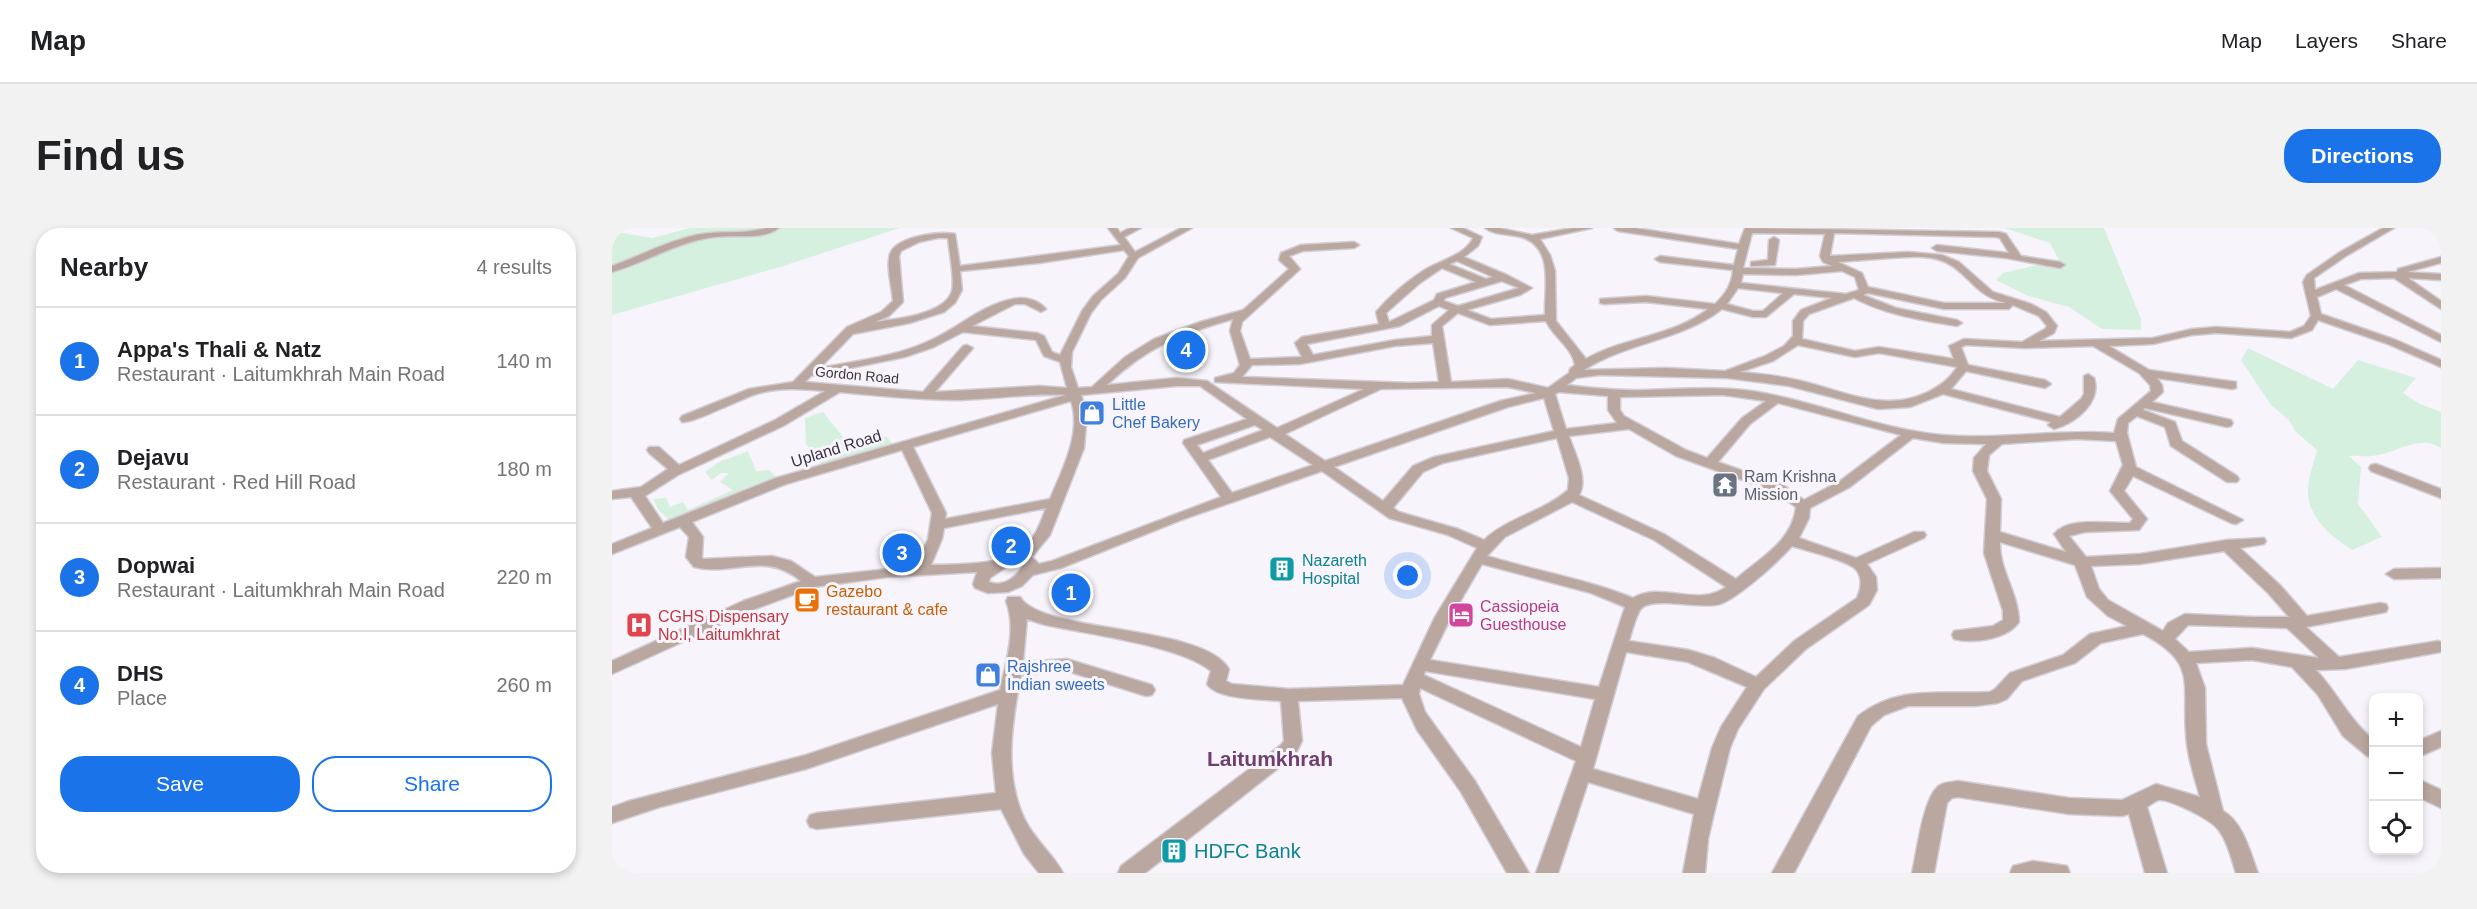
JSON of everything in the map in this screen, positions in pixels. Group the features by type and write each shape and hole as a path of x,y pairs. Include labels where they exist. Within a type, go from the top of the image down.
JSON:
{"street":[{"path":"612,269 695,238 716,234 759,233 775,228"},
{"path":"945,235 961,228"},
{"path":"1134,256 1125,247 1116,230 1137,228"},
{"path":"985,587 1010,586 1024,570 1043,535 1077,448 1081,412 1064,360 1086,313 1097,298 1122,276 1134,256 1188,228"},
{"path":"1385,326 1382,312 1418,278 1440,264 1457,258 1475,244 1478,237 1455,228"},
{"path":"1489,228 1533,238 1588,228"},
{"path":"1618,228 1743,247"},
{"path":"1963,365 1955,346 1959,344 2024,345 2166,340 2192,332 2217,330 2291,335 2308,328 2316,316 2308,282 2310,277 2343,254 2390,228"},
{"path":"1557,386 1581,365 1678,330 1694,323 1718,306 1735,285 1749,229 1846,229 1930,233 1976,231 2003,236 2016,255 1978,260 1941,255 1909,255 1826,260"},
{"path":"1824,230 1830,233 1826,260"},
{"path":"1976,231 1978,260"},
{"path":"1930,233 1941,255 1988,294 2044,315 2052,326 2050,331 2024,345"},
{"path":"1656,244 1662,234"},
{"path":"850,331 922,318 948,303 956,294 955,269 951,236 945,235"},
{"name":"Gordon Road","path":"796,385 857,325 885,314 898,302 894,256 897,249 910,243 945,235"},
{"path":"1533,238 1542,246 1550,271 1553,292 1549,309 1553,324 1579,355 1581,365"},
{"path":"1738,268 1772,263 1774,240"},
{"path":"1074,391 1176,382 1203,383 1238,375 1245,369 1245,362 1236,331 1237,321 1294,269 1284,260 1286,252 1301,248 1354,245"},
{"path":"955,269 1039,260 1125,247"},
{"path":"1941,255 1978,260"},
{"path":"2007,257 2060,265"},
{"path":"1996,268 2007,257"},
{"path":"1446,386 1437,325 1457,309 1527,288 1457,258"},
{"path":"1660,259 1738,268 1803,272 1842,268"},
{"path":"1826,260 1858,275 1857,293"},
{"path":"2393,275 2441,260"},
{"path":"1440,264 1486,283"},
{"path":"2393,275 2441,306"},
{"path":"2312,295 2360,276 2441,277"},
{"path":"1309,359 1301,343 1306,339 1402,322 1438,302 1441,296 1504,277"},
{"path":"1735,285 1791,291 1857,293 1957,307 2024,306"},
{"path":"2338,286 2441,339"},
{"path":"1604,301 1646,299 1718,306 1753,314 1766,314 1791,291"},
{"path":"1723,373 1745,368 1784,351 1796,341 1799,334 1798,321 1805,312 1857,293 1894,310 1957,323"},
{"path":"806,374 909,352 928,345 1011,302 1030,302 1041,309"},
{"path":"1438,302 1490,322 1551,318"},
{"path":"1957,307 1959,344"},
{"path":"1095,390 1129,359 1145,349 1210,322 1248,312"},
{"path":"2316,316 2392,342 2441,364"},
{"path":"960,328 1040,338 1048,354 1064,360"},
{"path":"1245,362 1309,359 1395,343 1439,339"},
{"path":"1796,341 1850,353 1860,354 1868,350 1880,350 1963,365 2045,384"},
{"path":"2099,342 2151,373 2172,378 2232,385"},
{"path":"926,396 967,348"},
{"path":"612,668 749,605 812,582 922,569 942,570 996,565 1024,570 1056,565 1127,535 1557,386 1588,372 1723,373 1806,385 1876,406 1906,405 1921,400 1953,381 1963,365"},
{"path":"2151,373 2156,380 2157,392 2122,422 2120,429 2130,469 2117,487 2117,491 2140,519 2138,524 2122,529 2067,529 2061,534 2063,540 2082,562 2094,593 2142,629 2166,639 2185,658 2197,684 2195,734 2214,814"},
{"path":"2030,437 2073,415 2090,398 2092,391 2088,378"},
{"path":"1219,380 1381,386 1508,383 1645,395 1720,392 1775,400 1910,434 1953,440 2086,434 2121,437"},
{"path":"1203,383 1384,509 1410,522 1439,528 1519,571 1596,589 1634,605"},
{"path":"686,419 751,392 781,384 796,385"},
{"name":"Gordon Road","path":"796,385 926,396 963,396 1040,390 1074,391"},
{"path":"1199,459 1273,433 1381,386"},
{"path":"1518,873 1461,774 1418,718 1414,678 1482,552 1503,532 1575,491 1576,478 1561,433 1557,386"},
{"path":"612,495 641,491 675,472 779,423 837,389"},
{"path":"1941,390 2062,422"},
{"name":"Upland Road","path":"612,549 782,481 1074,391"},
{"path":"1612,393 1615,399 1615,413 1630,425 1681,453 1778,488 1803,506"},
{"path":"1709,464 1746,421 1775,400"},
{"path":"2139,407 2227,423"},
{"path":"2139,407 2170,425 2176,443 2232,479"},
{"path":"1229,498 1189,446 1194,440 1255,421"},
{"path":"1384,509 1411,476 1427,464 1561,433 1630,425"},
{"path":"1803,506 1845,484 1910,434"},
{"path":"1960,635 1998,631 2007,627 2011,622 2011,611 1992,553 1994,499 1980,471 1984,453 2000,439"},
{"path":"905,444 939,513 938,525 922,569"},
{"path":"654,450 675,466 675,472"},
{"path":"2376,468 2441,494"},
{"path":"2130,469 2236,520"},
{"path":"641,491 637,498 661,531"},
{"path":"1571,495 1659,537 1736,586"},
{"path":"938,525 1057,502"},
{"path":"1547,873 1584,766 1634,605 1651,596 1696,603 1722,598 1773,557 1789,540 1800,520 1803,506"},
{"path":"682,522 696,536 698,543 694,557 699,564 749,559 787,563 801,570 812,582"},
{"path":"1994,535 2082,562 2140,559 2259,541"},
{"path":"1859,564 1865,557 1919,536"},
{"path":"1694,873 1698,839 1721,748 1742,707 1758,685 1800,645 1829,623 1863,602 1869,590 1868,577 1859,564 1789,540"},
{"path":"2226,545 2274,589 2298,623 2335,663"},
{"path":"985,587 982,576 996,565"},
{"path":"942,570 971,578 1039,618 1154,642 1203,656 1216,663 1220,669 1216,684 1222,688 1289,695 1414,678 1605,694"},
{"path":"1024,570 1015,604 1020,632 1000,740 1000,768 1006,800 1019,828 1052,873"},
{"path":"2394,574 2441,573"},
{"path":"2166,639 2179,622 2192,618 2253,623 2298,623 2380,608"},
{"path":"1783,873 1864,722 1875,711 1904,700 1992,698 2001,694 2016,677 2069,659 2096,638 2142,629"},
{"path":"1620,645 1689,656 1709,662 1758,685"},
{"path":"2185,658 2252,654 2312,664 2335,663 2438,647"},
{"path":"2297,661 2324,690 2350,731 2369,748"},
{"path":"1013,669 1067,665 1146,690"},
{"path":"1414,678 1584,766 1706,809"},
{"path":"612,815 654,801 849,749 960,707 1009,694"},
{"path":"1129,873 1288,750 1293,741 1289,695"},
{"path":"2423,747 2441,738"},
{"path":"1923,873 1938,800 1946,791 1958,789 2069,806 2122,808 2136,804 2156,792 2164,793 2214,814 2222,820 2236,841 2247,873"},
{"path":"2423,790 2441,800"},
{"path":"817,821 1006,800"},
{"path":"2136,804 2156,873"},
{"path":"2021,873 2033,870 2059,873"}],"green space":[{"path":"690,228 900,228 780,267 612,315 612,233 652,238"},
{"path":"2004,228 2104,228 2141,319 2141,330 2102,329 2069,307 2028,296 1996,280 2003,273 2059,260 2050,243"},
{"path":"2248,348 2333,389 2358,360 2416,378 2403,393 2420,404 2441,412 2441,448 2433,444 2416,443 2381,454 2349,456 2361,467 2358,504 2382,537 2352,550 2336,539 2316,518 2309,501 2308,491 2317,450 2295,431 2289,420 2271,405 2241,360"},
{"path":"823,412 851,447 870,442 879,436 887,437 893,445 821,465 806,444 805,418"},
{"path":"748,451 756,471 769,470 778,479 671,521 659,511 653,499 666,498 670,507 683,502 688,510 733,490 720,482 729,473 721,473 712,480 705,472 719,462"}],"place":[{"name":"DHS","path":"1186,350"},
{"name":"Little Chef Bakery","path":"1092,413"},
{"name":"Ram Krishna Mission","path":"1725,485"},
{"name":"Dejavu","path":"1011,546"},
{"name":"Dopwai","path":"902,553"},
{"name":"Nazareth Hospital","path":"1282,569"},
{"name":"Appa's Thali & Natz","path":"1071,593"},
{"name":"Gazebo restaurant & cafe","path":"807,600"},
{"name":"Cassiopeia Guesthouse","path":"1461,615"},
{"name":"CGHS Dispensary No.I, Laitumkhrat","path":"639,625"},
{"name":"Rajshree Indian sweets","path":"988,675"},
{"name":"HDFC Bank","path":"1174,851"}],"district":[{"name":"Laitumkhrah","path":"1270,759"}]}
